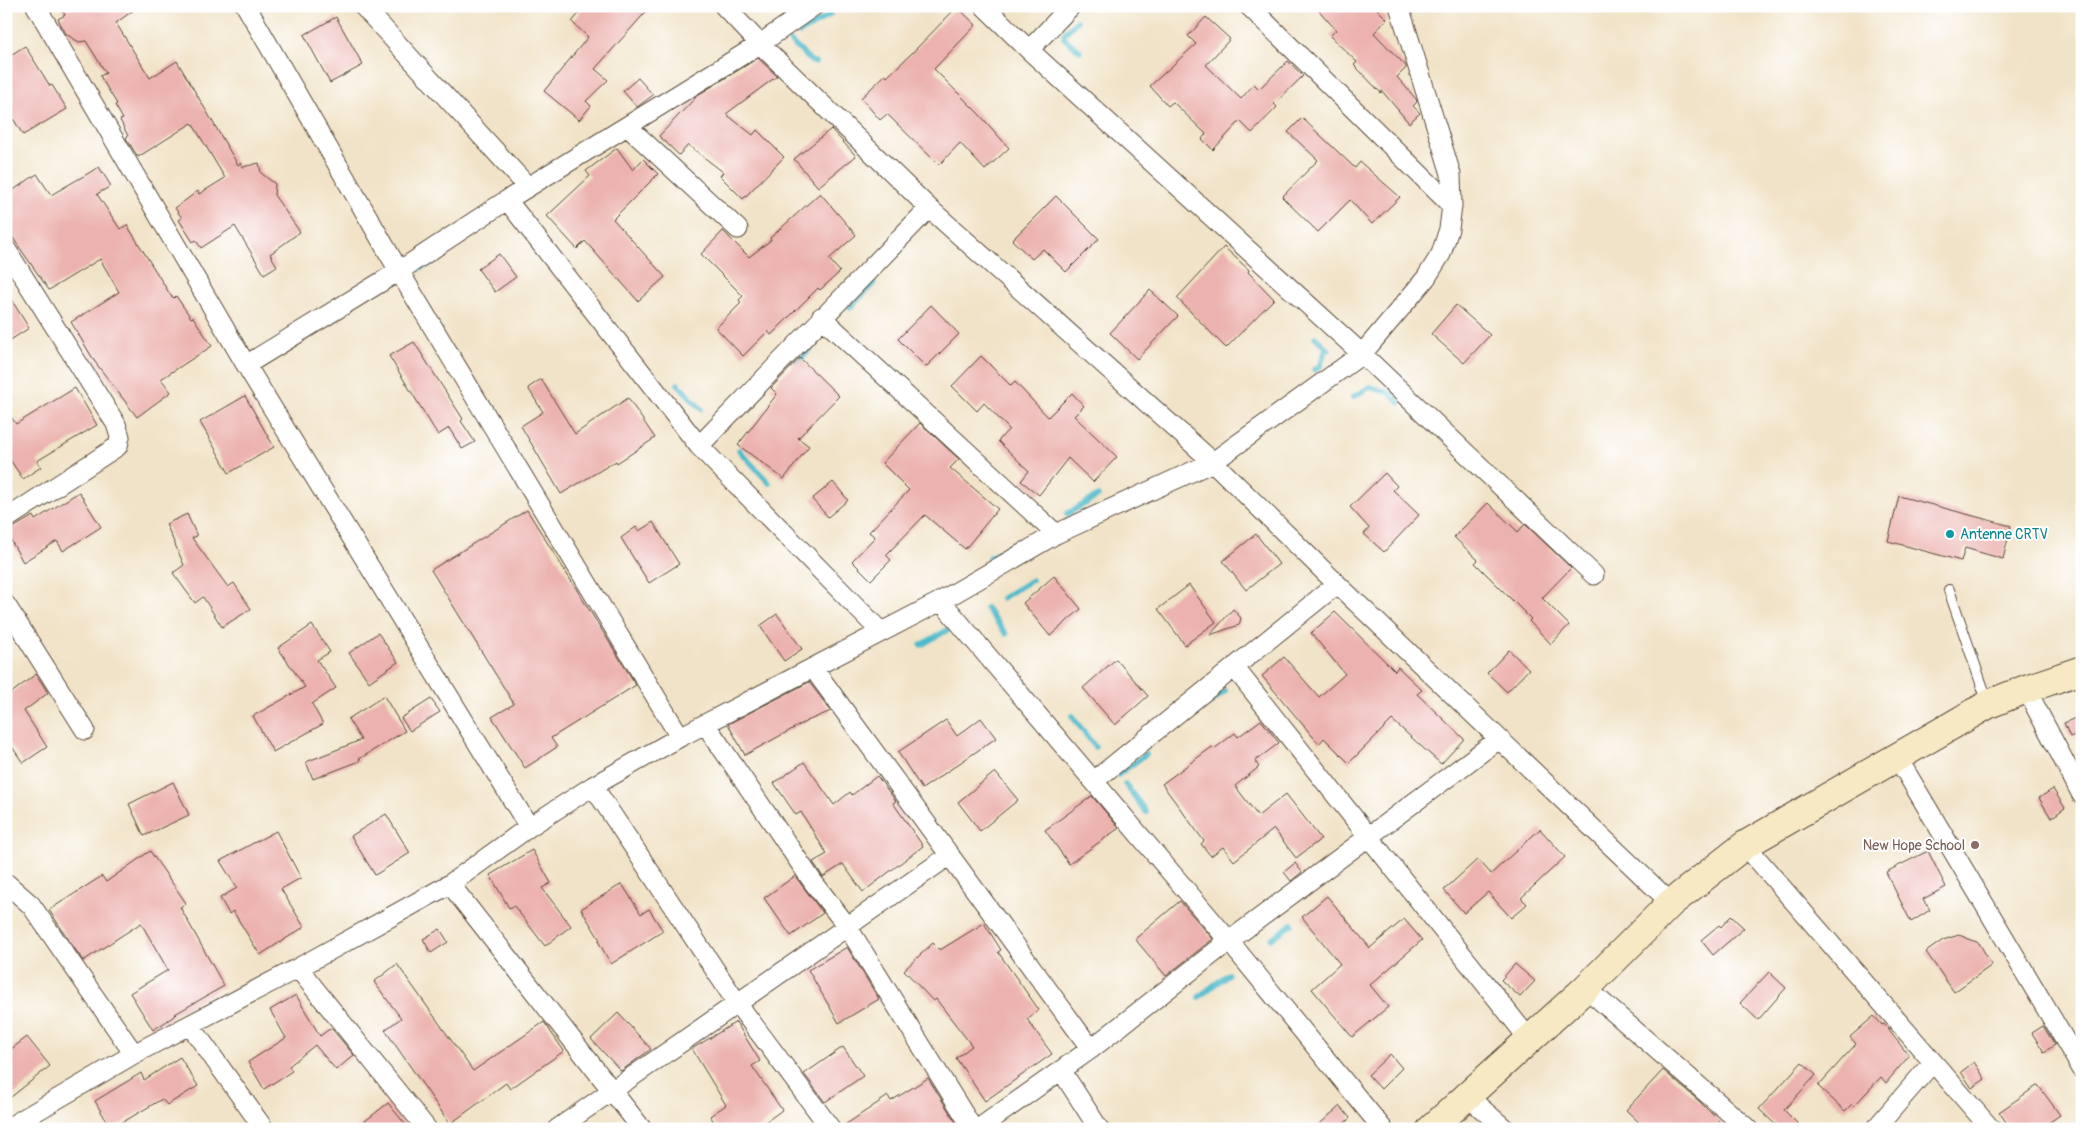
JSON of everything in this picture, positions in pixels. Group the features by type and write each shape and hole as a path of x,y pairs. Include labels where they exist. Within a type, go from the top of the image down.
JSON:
{"main road":[{"path":"1431,1129 1586,988 1671,903 1745,845 1989,704 2082,670"}],"street":[{"path":"36,6 246,365 529,827"},
{"path":"246,6 399,271 680,737"},
{"path":"363,6 528,187"},
{"path":"724,6 760,44 929,208 1213,462 1337,584 1671,903"},
{"path":"246,365 399,271 507,200 760,44 814,6"},
{"path":"984,6 1029,50 1362,354 1594,575"},
{"path":"1029,50 1071,6"},
{"path":"1249,6 1452,206"},
{"path":"6,1129 134,1054 298,968 450,884 529,827 593,786 680,737 941,601 1056,534 1213,462 1362,354 1426,278 1441,254 1449,229 1452,206 1451,174 1399,6"},
{"path":"627,126 738,229"},
{"path":"507,200 699,446 881,632"},
{"path":"699,446 821,317 929,208"},
{"path":"6,249 116,424 120,437 118,446 6,519"},
{"path":"821,317 1056,534"},
{"path":"1094,781 1337,584"},
{"path":"941,601 1229,941 1383,1129"},
{"path":"6,605 85,730"},
{"path":"1234,667 1529,1039"},
{"path":"813,668 1091,1048"},
{"path":"2026,689 2082,795"},
{"path":"706,725 813,882 847,926 973,1129"},
{"path":"978,1129 1091,1048 1229,941 1499,739"},
{"path":"1897,757 2082,1069"},
{"path":"593,786 737,1003 831,1129"},
{"path":"1745,845 1991,1129"},
{"path":"557,1129 950,855"},
{"path":"6,884 31,905 134,1054"},
{"path":"450,884 642,1129"},
{"path":"298,968 427,1129"},
{"path":"1586,988 1748,1129"},
{"path":"190,1025 264,1129"},
{"path":"1875,1129 1933,1062"},
{"path":"1061,1070 1099,1129"},
{"path":"1467,1096 1505,1129"}],"lane":[{"path":"1948,590 1989,704"}],"building":[{"path":"60,6 139,6 116,23 150,78 177,61 238,165 241,163 243,167 259,163 261,173 275,184 274,195 300,232 270,254 277,266 264,274 235,226 201,248 196,240 193,242 179,220 182,218 175,208 198,191 199,194 225,178 192,123 138,157 126,138 128,136 120,120 123,119 115,105 117,104 100,76 106,73 86,41 79,42 66,34 58,19 65,15"},
{"path":"585,6 651,6 595,69 608,80 586,101 591,106 579,120 544,91 588,37 572,22"},
{"path":"1315,6 1374,6 1387,19 1374,33 1406,66 1397,77 1416,99 1417,102 1413,106 1420,113 1409,123 1382,91 1381,93 1354,65 1357,62 1330,36 1336,30"},
{"path":"957,7 976,25 934,69 979,114 1009,148 985,170 960,143 939,165 887,114 880,120 861,98 885,75 887,77"},
{"path":"336,17 363,65 330,83 304,35"},
{"path":"1206,17 1230,39 1206,65 1241,99 1254,84 1259,89 1288,61 1303,76 1274,104 1277,107 1252,133 1240,121 1213,150 1202,139 1206,134 1173,102 1168,106 1150,86 1196,44 1188,36"},
{"path":"25,46 67,109 23,135 6,107 6,58"},
{"path":"758,58 777,76 726,114 753,135 757,130 784,157 743,199 720,176 723,172 688,145 679,155 659,136 698,95"},
{"path":"638,78 653,95 637,107 623,91"},
{"path":"1302,118 1355,168 1360,162 1400,197 1372,224 1350,200 1318,232 1282,197 1318,160 1288,132"},
{"path":"831,129 856,156 818,187 794,159"},
{"path":"617,148 633,170 643,159 658,174 613,219 665,277 638,301 585,241 577,249 547,216 590,176 586,171"},
{"path":"99,167 111,186 97,194 120,229 127,225 171,296 174,298 176,296 191,318 193,317 212,346 161,379 171,392 137,417 95,362 71,322 119,292 100,259 49,290 6,228 6,195 37,174 51,195"},
{"path":"820,193 856,235 829,259 840,272 820,290 818,288 771,335 768,331 743,356 716,328 741,303 739,300 743,296 701,254 723,231 749,257 771,240 770,238"},
{"path":"1056,196 1099,239 1066,272 1043,249 1032,259 1012,240"},
{"path":"1224,247 1249,270 1248,272 1274,299 1226,348 1177,298"},
{"path":"499,254 516,277 495,292 478,269"},
{"path":"1150,290 1178,316 1137,359 1110,333"},
{"path":"6,291 29,328 6,343"},
{"path":"931,305 959,334 926,367 898,339"},
{"path":"1456,305 1490,335 1464,363 1431,334"},
{"path":"414,342 463,419 461,421 475,442 462,449 449,428 438,435 389,356"},
{"path":"981,356 1011,386 1015,382 1048,417 1072,393 1084,406 1074,416 1117,457 1093,482 1068,458 1039,495 1021,481 1029,471 998,441 1009,429 984,403 977,411 952,386"},
{"path":"800,358 839,396 798,438 809,446 784,479 738,445 777,394 771,388"},
{"path":"541,379 575,434 628,398 655,438 617,463 616,461 561,494 521,426 543,412 528,388"},
{"path":"75,388 97,425 37,461 41,467 23,479 6,454 6,409 16,424"},
{"path":"245,396 274,447 229,473 200,422"},
{"path":"920,423 959,459 950,468 998,509 965,549 925,515 886,555 891,560 871,580 852,561 875,537 869,532 909,490 882,463"},
{"path":"1385,473 1397,486 1393,490 1419,515 1384,552 1364,534 1369,528 1350,507"},
{"path":"833,482 848,500 828,517 812,499"},
{"path":"79,492 101,527 63,551 57,541 23,562 6,532 33,516 35,520"},
{"name":"Antenne CRTV","path":"1899,496 2011,526 2003,559 1965,548 1961,561 1888,541"},
{"path":"1488,503 1518,532 1525,524 1571,568 1542,598 1569,625 1551,644 1529,621 1531,619 1475,563 1478,560 1454,537"},
{"path":"527,510 636,685 551,738 557,747 525,768 492,717 514,704 431,570"},
{"path":"187,514 197,536 192,538 228,587 234,583 251,609 222,627 203,597 195,603 173,573 184,565 166,524"},
{"path":"653,522 679,564 649,583 621,538 636,527 639,531"},
{"path":"1256,534 1279,564 1246,590 1223,561"},
{"path":"1054,576 1081,609 1050,636 1023,603"},
{"path":"1189,585 1216,622 1185,645 1158,609"},
{"path":"1233,609 1241,618 1239,625 1210,635"},
{"path":"1335,612 1395,671 1398,667 1422,690 1417,694 1464,739 1441,764 1392,720 1349,763 1324,738 1319,744 1262,676 1284,657 1319,697 1345,674 1311,633"},
{"path":"777,614 802,649 784,661 760,626"},
{"path":"312,625 330,652 317,660 336,688 312,704 323,724 273,752 253,716 305,687 278,648"},
{"path":"378,633 398,662 369,682 349,653"},
{"path":"1509,650 1529,669 1507,692 1487,673"},
{"path":"1116,659 1148,696 1115,725 1083,688"},
{"path":"36,674 48,693 24,711 47,747 23,763 6,738 6,697"},
{"path":"809,682 831,711 807,721 745,755 728,724"},
{"path":"384,696 405,731 359,759 360,761 313,779 306,762 361,740 348,719"},
{"path":"431,699 440,712 410,731 401,718"},
{"path":"2082,715 2082,732 2070,737 2064,723"},
{"path":"981,718 996,738 922,789 898,752 946,720 957,736"},
{"path":"1261,720 1279,743 1255,761 1259,767 1235,786 1258,816 1286,794 1321,839 1296,858 1274,829 1234,861 1223,847 1211,856 1201,844 1204,841 1162,784 1212,747 1214,749 1235,733 1238,737"},
{"path":"804,762 834,805 850,792 852,795 877,776 896,801 893,803 923,846 863,892 843,864 823,877 813,862 827,854 801,812 796,815 774,783"},
{"path":"995,772 1018,800 980,831 958,802"},
{"path":"173,782 189,815 144,836 129,804"},
{"path":"2053,789 2065,808 2051,818 2039,798"},
{"path":"1092,796 1119,828 1069,864 1045,830"},
{"path":"386,814 410,853 375,875 351,836"},
{"path":"1540,829 1565,857 1521,898 1527,904 1511,918 1488,892 1464,913 1444,890 1478,859 1491,874"},
{"path":"276,831 301,878 281,889 304,927 260,955 233,911 229,914 220,898 237,888 220,861"},
{"path":"532,850 551,883 542,888 571,926 545,946 514,906 509,908 490,875"},
{"path":"150,851 186,903 180,907 224,986 175,1014 153,1030 130,993 168,970 141,923 83,961 49,910 102,876 106,882"},
{"path":"1928,851 1946,887 1923,899 1930,910 1911,922 1886,872"},
{"path":"1295,863 1302,872 1291,881 1284,872"},
{"path":"795,876 823,913 791,936 764,898"},
{"path":"622,884 641,914 649,909 663,931 611,964 598,941 600,940 581,909"},
{"path":"1327,896 1370,948 1404,919 1422,940 1370,985 1388,1007 1352,1037 1312,989 1340,964 1302,917"},
{"path":"1180,901 1213,939 1166,976 1135,939"},
{"path":"1731,916 1744,928 1713,955 1701,940 1719,925 1721,927"},
{"path":"984,923 1001,950 998,952 1039,1010 1027,1019 1052,1054 985,1101 956,1058 972,1046 936,999 933,1001 904,970 933,943 940,950"},
{"path":"440,929 448,942 431,953 423,939"},
{"path":"1959,935 1979,943 1992,965 1954,992 1926,952 1943,940"},
{"path":"847,947 879,999 839,1023 808,970"},
{"path":"397,964 473,1071 544,1022 564,1051 510,1089 506,1083 450,1124 385,1030 401,1018 374,982"},
{"path":"1515,964 1535,981 1520,997 1501,980"},
{"path":"1769,972 1786,988 1758,1020 1740,1003"},
{"path":"296,995 320,1036 331,1028 354,1055 336,1070 315,1045 289,1066 292,1071 264,1089 248,1062 286,1038 270,1010"},
{"path":"618,1013 651,1049 621,1071 591,1039"},
{"path":"1874,1016 1882,1025 1884,1024 1909,1056 1886,1083 1881,1077 1854,1106 1852,1104 1845,1111 1818,1086 1856,1044 1850,1037"},
{"path":"736,1022 760,1061 752,1066 782,1110 756,1129 719,1129 710,1116 726,1105 692,1049"},
{"path":"2043,1026 2055,1045 2044,1052 2032,1033"},
{"path":"27,1037 50,1066 6,1101 6,1053"},
{"path":"843,1047 863,1076 825,1102 804,1074"},
{"path":"1390,1054 1402,1068 1381,1089 1368,1075"},
{"path":"180,1057 198,1086 167,1105 162,1099 111,1129 95,1101 141,1073 144,1080"},
{"path":"1802,1062 1816,1075 1784,1110 1803,1129 1780,1129 1759,1109"},
{"path":"1974,1062 1985,1079 1972,1088 1961,1072"},
{"path":"1663,1070 1700,1102 1727,1129 1646,1129 1626,1110"},
{"path":"928,1078 960,1129 842,1129 842,1127 888,1096 891,1101"},
{"path":"2038,1085 2060,1115 2040,1129 2011,1129 1999,1112"},
{"path":"388,1103 409,1129 355,1129"},
{"path":"1340,1106 1350,1118 1338,1129 1314,1129"}],"waterway":[{"path":"800,33 830,15"},
{"path":"1064,34 1077,21"},
{"path":"1064,38 1080,51"},
{"path":"790,41 812,62 815,62"},
{"path":"419,268 440,259"},
{"path":"850,308 874,283"},
{"path":"1315,337 1329,350"},
{"path":"797,363 811,348"},
{"path":"1314,370 1320,367 1326,348"},
{"path":"678,384 701,409"},
{"path":"1353,397 1370,387 1390,393 1400,403"},
{"path":"739,450 769,483"},
{"path":"1067,514 1098,496"},
{"path":"989,558 1019,541"},
{"path":"1002,598 1032,580"},
{"path":"986,608 1006,634"},
{"path":"921,645 958,624"},
{"path":"1196,713 1225,691"},
{"path":"1072,716 1095,747"},
{"path":"1118,775 1146,754"},
{"path":"1125,784 1146,812"},
{"path":"1271,939 1292,924"},
{"path":"1199,997 1228,974"}],"place":[{"name":"Antenne CRTV","path":"1950,534"},
{"name":"New Hope School","path":"1975,845"}]}
